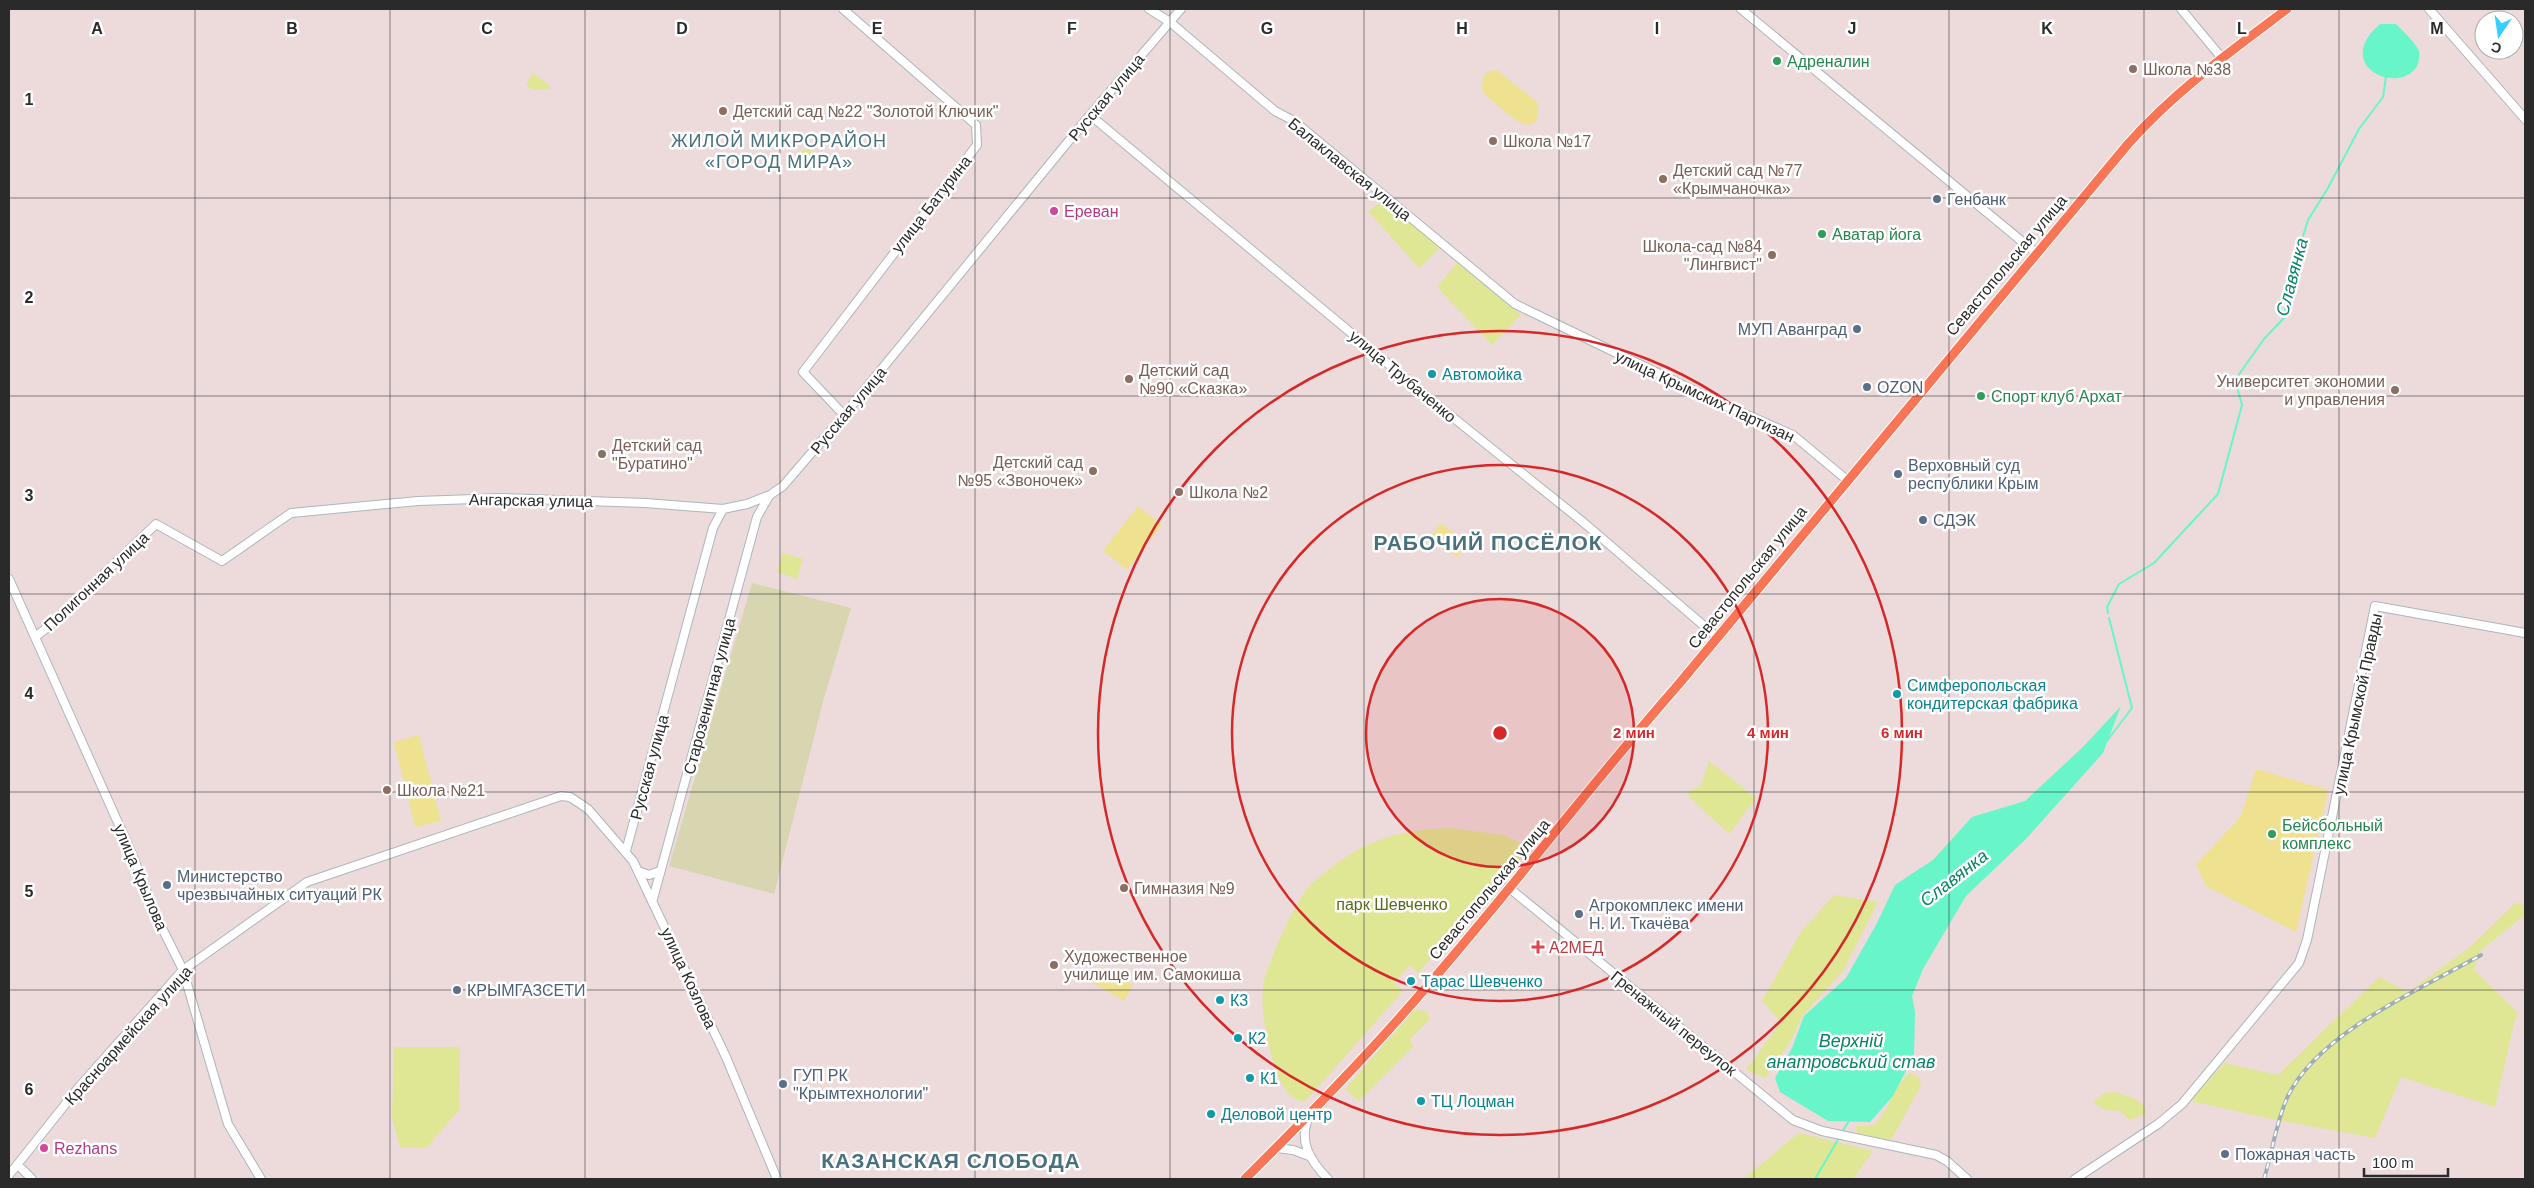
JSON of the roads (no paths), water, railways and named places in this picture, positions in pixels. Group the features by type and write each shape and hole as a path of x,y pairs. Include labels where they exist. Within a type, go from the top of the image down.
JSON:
{"main road":[{"name":"улица Батурина","path":"843,9 976,125 977,145 803,372 844,416"},
{"name":"Балаклавская улица","path":"1149,9 1170,22 1275,111 1294,121 1515,304 1555,324"},
{"name":"Русская улица","path":"626,851 717,517 723,509 747,504 770,495 783,486 844,416 1090,115 1182,9"},
{"path":"1741,9 2036,253"},
{"path":"2181,9 2221,57"},
{"name":"Севастопольская улица","path":"1245,1179 1313,1110 1424,990 2036,253 2143,127 2167,102 2221,57 2287,9"},
{"path":"2429,9 2525,119"},
{"name":"улица Трубаченко","path":"1090,115 1435,403 1583,522 1717,637"},
{"name":"улица Крымских Партизан","path":"1555,324 1794,435 1847,480"},
{"name":"Старозенитная улица","path":"653,899 757,517 770,495"},
{"name":"Ангарская улица","path":"156,524 222,562 291,513 418,501 502,498 723,509"},
{"path":"747,504 757,510 757,517"},
{"path":"709,507 717,517"},
{"name":"Полигонная улица","path":"35,637 48,628 156,524"},
{"name":"улица Крылова","path":"9,579 132,854 156,916 183,970 228,1124 261,1179"},
{"name":"улица Крымской Правды","path":"2075,1179 2158,1124 2182,1104 2299,964 2307,940 2375,606 2525,633"},
{"name":"улица Козлова","path":"570,797 588,810 626,851 638,871 653,899 726,1057 777,1179"},
{"name":"Красноармейская улица","path":"9,1175 79,1087 183,970 307,882 554,798 570,797"},
{"path":"638,871 649,875 660,871"},
{"name":"Гренажный переулок","path":"1508,888 1793,1120 1822,1131 1936,1155 1947,1161 1967,1179"},
{"path":"1313,1110 1304,1133 1309,1156 1328,1179"},
{"path":"1277,1148 1293,1150 1309,1156"},
{"path":"18,1165 32,1179"}],"water":[{"path":"2380,24 2396,24 2412,40 2419,51 2417,66 2409,75 2397,78 2385,77 2374,72 2366,64 2363,53 2367,39"},
{"name":"Верхній анатровський став","path":"2121,706 2103,753 2026,839 1966,896 1923,969 1912,996 1915,1012 1914,1055 1893,1096 1870,1122 1828,1121 1780,1092 1775,1078 1792,1048 1804,1016 1846,978 1877,923 1895,885 1933,860 1972,817 2025,801 2084,746"}],"waterway":[{"name":"Славянка","path":"2108,613 2107,607 2119,584 2154,563 2218,494 2242,405 2235,380 2264,339 2284,318 2290,279 2308,220 2328,188 2359,129 2383,97 2386,77"},
{"name":"Славянка","path":"2106,742 2132,708 2109,618"},
{"name":"Славянка","path":"1842,1132 1849,1121"},
{"name":"Славянка","path":"1815,1179 1839,1138"}],"railway":[{"path":"2264,1179 2287,1098 2301,1075 2322,1053 2346,1033 2373,1015 2481,955"}],"place":[{"name":"Адреналин","path":"1777,61"},
{"name":"Школа №38","path":"2133,69"},
{"name":"Детский сад №22 \"Золотой Ключик\"","path":"723,111"},
{"name":"Школа №17","path":"1493,141"},
{"name":"Детский сад №77 «Крымчаночка»","path":"1663,179"},
{"name":"Генбанк","path":"1937,199"},
{"name":"Ереван","path":"1054,211"},
{"name":"Аватар йога","path":"1822,234"},
{"name":"Школа-сад №84 \"Лингвист\"","path":"1772,255"},
{"name":"МУП Аванград","path":"1857,329"},
{"name":"Автомойка","path":"1432,374"},
{"name":"Детский сад №90 «Сказка»","path":"1129,379"},
{"name":"OZON","path":"1867,387"},
{"name":"Университет экономии и управления","path":"2395,390"},
{"name":"Спорт клуб Архат","path":"1981,396"},
{"name":"Детский сад \"Буратино\"","path":"602,454"},
{"name":"Детский сад №95 «Звоночек»","path":"1093,471"},
{"name":"Верховный суд республики Крым","path":"1898,474"},
{"name":"Школа №2","path":"1179,492"},
{"name":"СДЭК","path":"1923,520"},
{"name":"Симферопольская кондитерская фабрика","path":"1897,694"},
{"name":"Школа №21","path":"387,790"},
{"name":"Бейсбольный комплекс","path":"2272,834"},
{"name":"Министерство чрезвычайных ситуаций РК","path":"167,885"},
{"name":"Гимназия №9","path":"1124,888"},
{"name":"Агрокомплекс имени Н. И. Ткачёва","path":"1579,914"},
{"name":"А2МЕД","path":"1538,947"},
{"name":"Художественное училище им. Самокиша","path":"1054,965"},
{"name":"Тарас Шевченко","path":"1411,981"},
{"name":"КРЫМГАЗСЕТИ","path":"457,990"},
{"name":"К3","path":"1220,1000"},
{"name":"К2","path":"1238,1038"},
{"name":"К1","path":"1250,1078"},
{"name":"ГУП РК \"Крымтехнологии\"","path":"783,1084"},
{"name":"ТЦ Лоцман","path":"1421,1101"},
{"name":"Деловой центр","path":"1211,1114"},
{"name":"Rezhans","path":"44,1148"},
{"name":"Пожарная часть","path":"2225,1154"}],"district":[{"name":"ЖИЛОЙ МИКРОРАЙОН «ГОРОД МИРА»","path":"779,151"},
{"name":"РАБОЧИЙ ПОСЁЛОК","path":"1488,543"},
{"name":"КАЗАНСКАЯ СЛОБОДА","path":"951,1161"}],"park label":[{"name":"парк Шевченко","path":"1392,904"}]}
